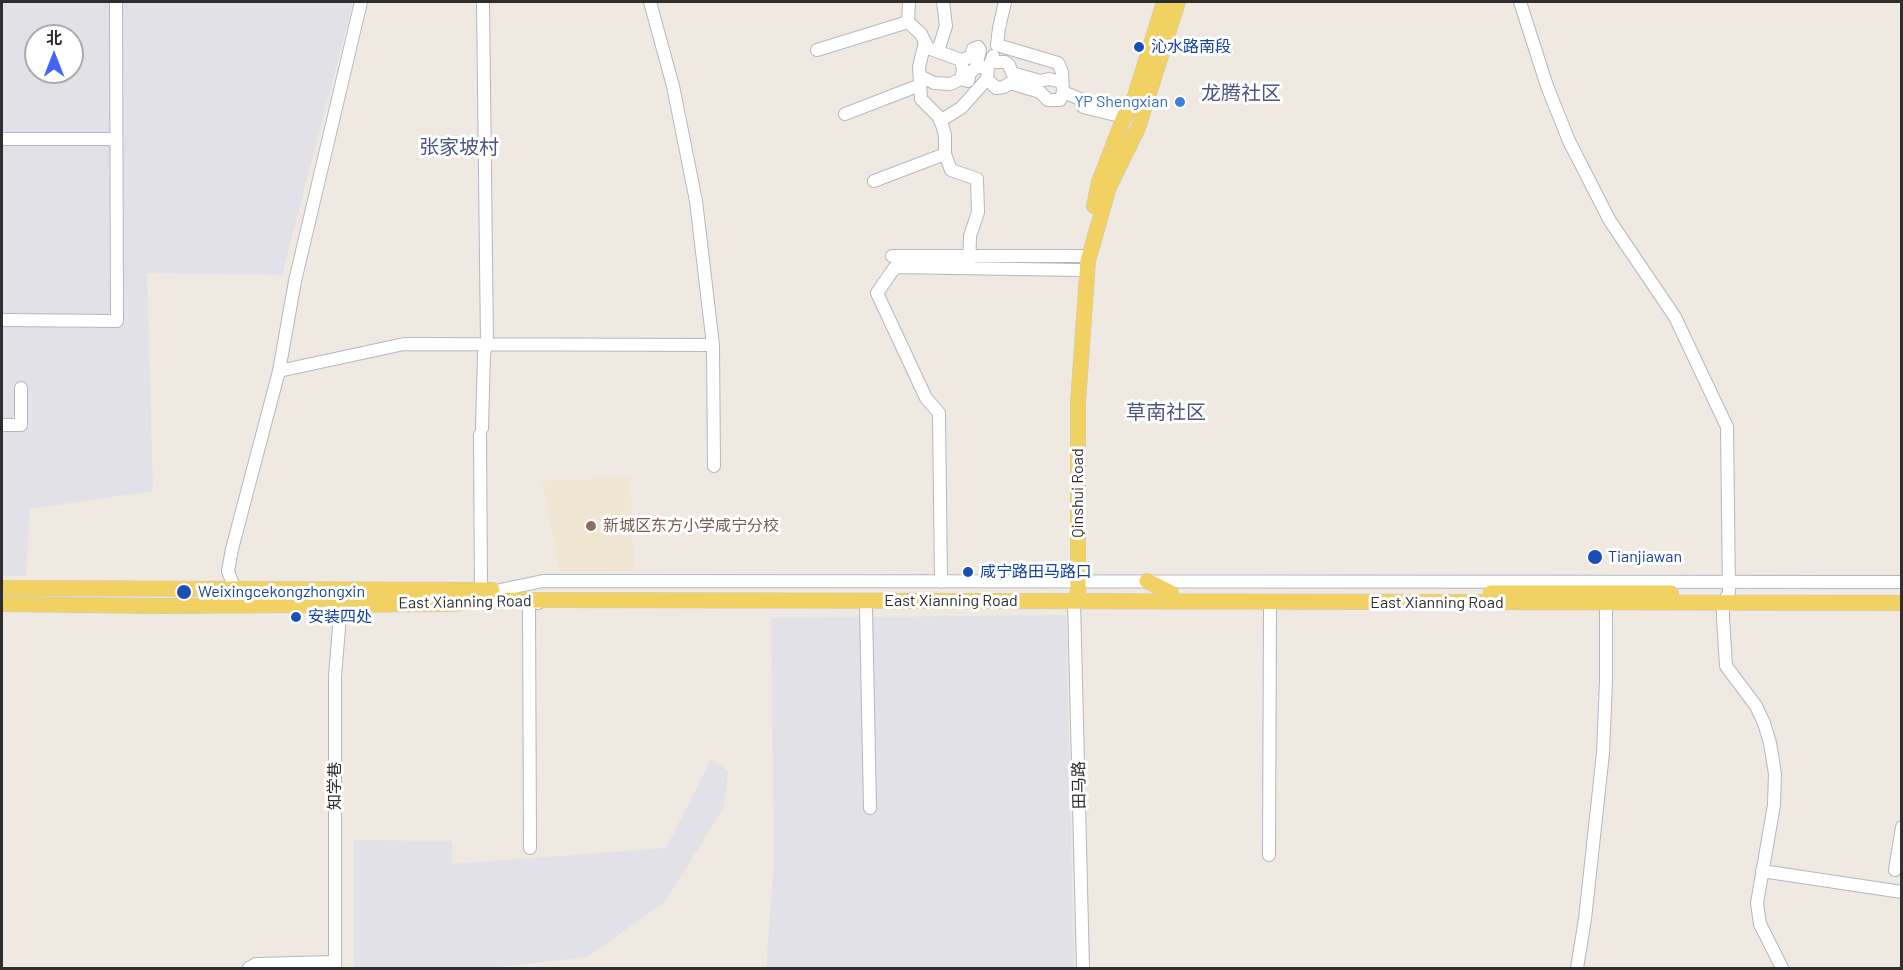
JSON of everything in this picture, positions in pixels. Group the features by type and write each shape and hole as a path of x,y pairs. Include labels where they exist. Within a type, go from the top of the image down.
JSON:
{"main road":[{"name":"Qinshui Road","path":"1074,593 1070,402 1080,263 1099,182 1124,117 1135,96 1164,2"},
{"name":"Qinshui Road","path":"1074,593 1078,403 1088,261 1109,187 1138,128 1178,2"},
{"path":"1147,581 1171,593"},
{"name":"East Xianning Road","path":"2,588 1726,597 1902,603"},
{"name":"East Xianning Road","path":"2,604 159,606 453,604 473,601 529,600 1074,593 1606,607 1726,597 1902,593"}],"street":[{"path":"2,320 117,321 116,2"},
{"path":"236,590 228,571 232,549 279,371 295,281 361,2"},
{"path":"481,590 481,431 484,353 487,344 483,2"},
{"path":"650,2 673,86 696,201 713,345 714,466"},
{"path":"908,22 909,2"},
{"path":"938,51 946,26 943,2"},
{"path":"940,121 960,108 986,68 998,45 1005,2"},
{"path":"1520,2 1547,86 1569,141 1610,221 1675,316 1726,428 1726,666 1742,686 1764,723 1775,774 1774,805 1757,903 1760,924 1782,969"},
{"path":"908,22 921,34 928,48 961,60 971,57 973,49 978,46 980,50 977,63 986,68 996,88 1011,78 1049,80 1080,99 1083,106 1124,117"},
{"path":"817,50 908,22"},
{"path":"925,42 919,67 921,99 940,121 945,135 945,154 951,170 977,179 978,212 970,236 969,262"},
{"path":"998,45 1058,63 1062,72 1063,87 1060,100 1048,100 1040,92 1011,78"},
{"path":"961,60 963,70 961,79"},
{"path":"845,114 920,80 950,84 961,79 968,81 970,73 1005,62 1009,65 1011,78"},
{"path":"2,139 116,139"},
{"path":"874,181 945,154"},
{"path":"941,582 939,413 926,398 877,293 894,262 1080,263"},
{"path":"279,371 404,344 713,345"},
{"path":"2,425 21,425 21,388"},
{"path":"500,590 543,581 941,582 1270,609 1606,607 1603,753 1585,919 1576,969"},
{"path":"530,848 529,600 551,608 866,608 1074,593 1147,581 1726,597 1902,610"},
{"path":"1726,597 1902,582"},
{"name":"田马路","path":"1074,593 1083,969"},
{"name":"知学巷","path":"335,965 335,676 341,604"},
{"path":"866,608 870,808"},
{"path":"1269,855 1270,609"},
{"path":"1895,870 1902,827"},
{"path":"1762,871 1902,892"},
{"path":"249,969 255,964 335,965"}],"shaded area":[{"path":"2,2 353,2 282,275 147,273 153,491 30,509 26,576 2,576"},
{"name":"新城区东方小学咸宁分校","path":"630,477 634,571 560,572 542,481"},
{"path":"1066,615 1074,968 766,968 774,863 771,618"},
{"path":"711,759 728,771 724,807 665,902 587,957 491,968 354,967 354,840 452,841 452,864 666,848"}],"place":[{"name":"沁水路南段","path":"1139,47"},
{"name":"YP Shengxian","path":"1180,102"},
{"name":"新城区东方小学咸宁分校","path":"591,526"},
{"name":"Tianjiawan","path":"1595,557"},
{"name":"咸宁路田马路口","path":"968,572"},
{"name":"Weixingcekongzhongxin","path":"184,592"},
{"name":"安装四处","path":"296,617"}],"district":[{"name":"龙腾社区","path":"1241,93"},
{"name":"张家坡村","path":"459,147"},
{"name":"草南社区","path":"1166,412"}]}
